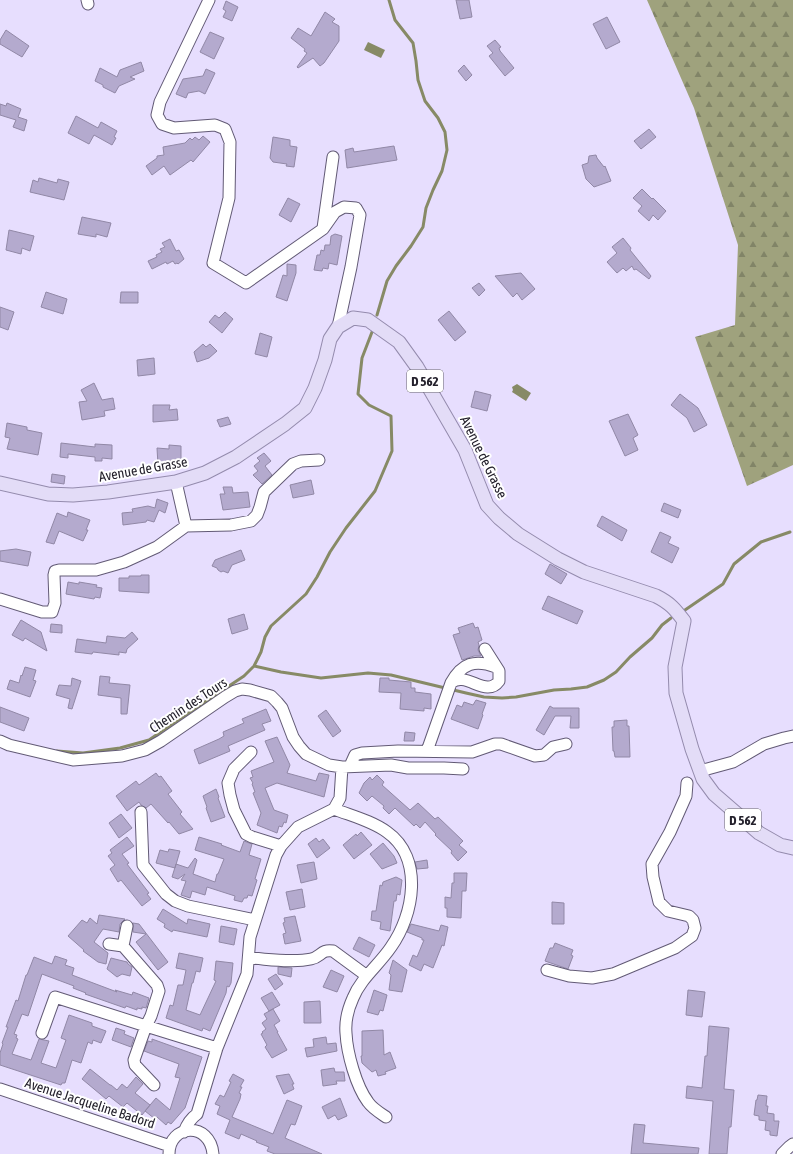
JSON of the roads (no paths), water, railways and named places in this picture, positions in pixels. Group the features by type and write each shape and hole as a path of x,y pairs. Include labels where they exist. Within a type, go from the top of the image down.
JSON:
{"main road":[{"name":"Avenue de Grasse","path":"0,483 48,494 73,495 108,492 176,482 204,473 236,457 285,424 305,408 315,388 325,360 330,339 338,327 353,318 368,320 399,342 417,367 465,450 487,505 499,518 518,534 558,559 584,572 656,596 667,602 676,610 684,621 675,668 676,693 692,749 703,779 714,794 759,833 780,845 793,848"}],"street":[{"path":"209,0 160,102 157,115 162,124 174,128 215,125 225,129 230,142 228,198 213,263 246,283 323,229 335,212 344,207 356,208 360,215 338,327"},
{"path":"323,229 333,158"},
{"path":"0,599 42,612 52,612 55,603 55,571 96,570 124,562 157,547 186,526 231,525 251,521 257,515 264,492 293,464 301,461 319,460"},
{"path":"176,482 186,526"},
{"path":"451,683 458,680 464,680 485,688 497,685 499,681 498,671 485,649"},
{"path":"427,751 451,683 459,670 474,663 482,663 496,667"},
{"name":"Chemin des Tours","path":"0,741 10,745 73,760 122,756 146,750 225,697 242,689 271,696 282,708 293,737 299,746 306,754 330,765 346,767 391,765 408,768 463,769"},
{"path":"700,771 733,762 764,744 793,736"},
{"path":"184,1132 187,1124 197,1114 217,1048 247,974 250,937 276,855 281,846 298,827 334,809 340,798 346,767 355,755 362,753 427,751 456,753 472,752 495,744 501,744 535,756 544,755 553,747 566,744"},
{"path":"251,752 234,769 228,783 234,810 246,834 281,846"},
{"path":"546,970 569,976 592,978 613,974 675,948 692,936 695,928 693,920 689,916 668,911 659,902 653,877 652,864 670,832 686,796 687,783"},
{"path":"334,809 376,825 388,832 396,840 409,862 411,894 401,931 391,948 359,986 347,1013 345,1032 348,1049 361,1090 369,1103 386,1117"},
{"path":"141,812 143,865 166,894 175,901 188,906 255,920"},
{"path":"124,946 127,926"},
{"path":"108,944 124,946 157,985 159,991 134,1060 135,1064 154,1085"},
{"path":"249,958 296,962 315,958 322,952 328,950 334,951 367,976"},
{"path":"42,1033 55,997 217,1048"},
{"name":"Avenue Jacqueline Badord","path":"0,1090 169,1150"},
{"path":"197,1114 200,1120 202,1134"},
{"path":"169,1150 173,1140 178,1135 191,1130 198,1131 210,1140 213,1147 213,1154"},
{"path":"782,1154 793,1144"}],"waterway":[{"path":"377,315 387,281 423,227 426,208 442,171 447,150 445,132 438,118 425,101 418,80 413,43 395,20 389,0"},
{"path":"57,751 83,753 120,748 149,740 244,676 254,666 261,652 265,637 271,626 306,594 330,552 346,528 375,491 392,451 391,416 369,405 358,394 362,358 372,332"},
{"path":"685,610 723,584 734,564 761,542 790,532"},
{"path":"254,666 321,678 368,673 391,675 484,697 516,697 554,690 587,687 604,680 616,672 630,657 652,638 662,625 671,618"}]}
